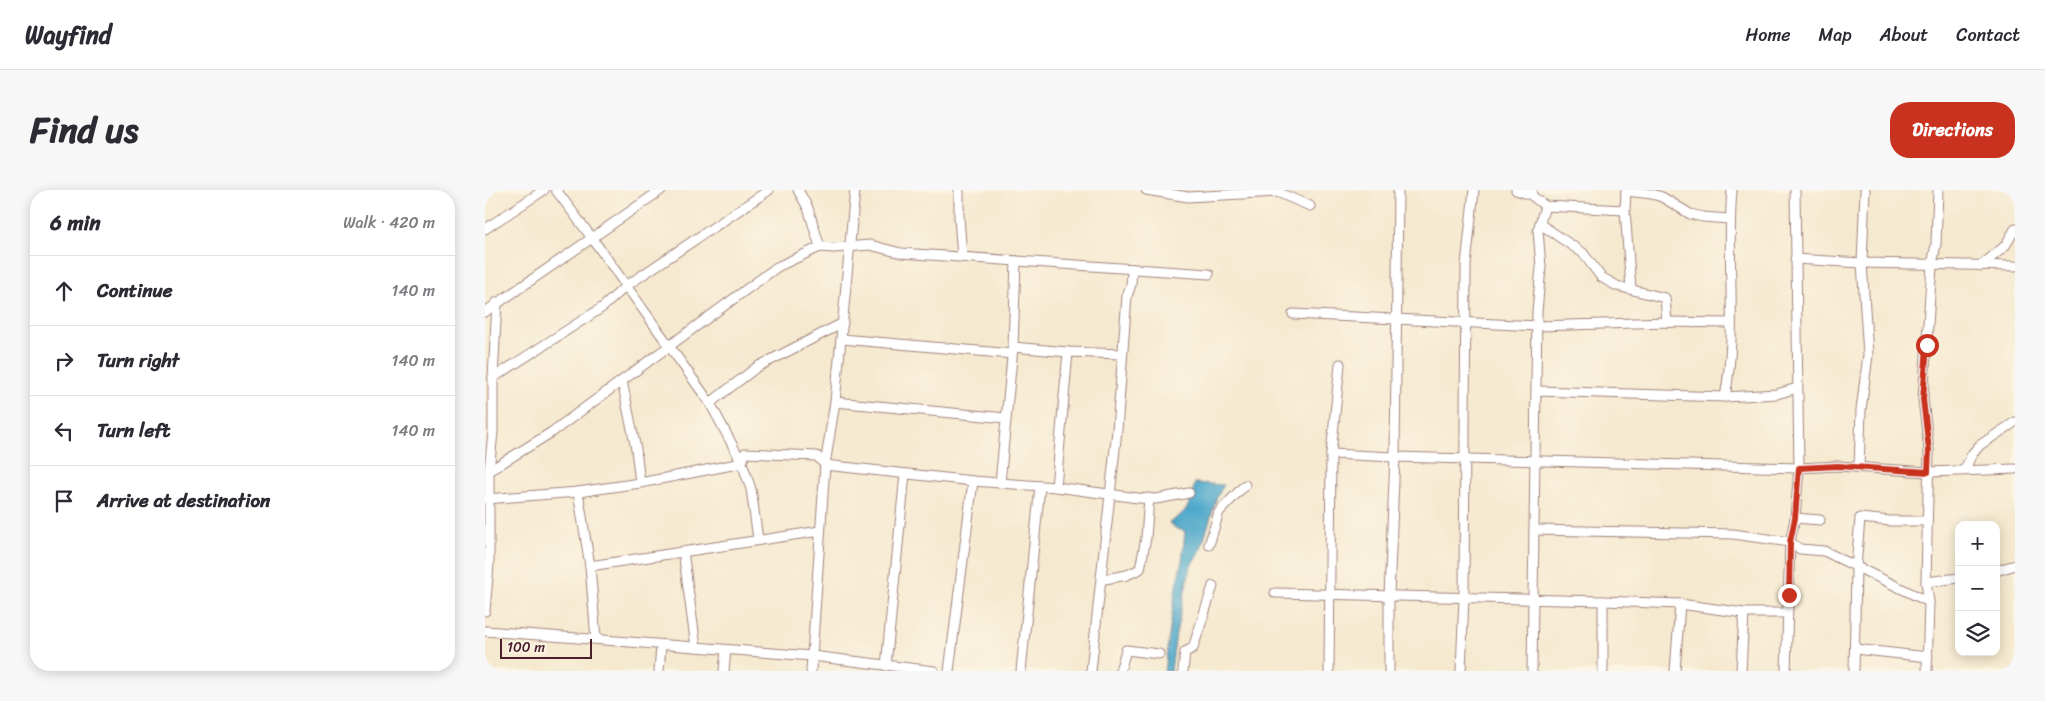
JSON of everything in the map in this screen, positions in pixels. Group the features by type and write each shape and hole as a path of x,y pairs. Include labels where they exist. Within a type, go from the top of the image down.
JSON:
{"street":[{"path":"485,230 544,190"},
{"path":"556,190 709,403 742,464 751,489 758,539"},
{"path":"485,312 661,190"},
{"path":"493,378 603,307 626,286 769,190"},
{"path":"797,190 808,208 820,247"},
{"path":"811,671 825,465 835,402 842,338 855,190"},
{"path":"959,190 959,217 963,257"},
{"path":"1146,190 1189,193 1277,191 1310,206"},
{"path":"1389,671 1389,596 1395,457 1398,190"},
{"path":"1461,671 1464,597 1467,266 1474,190"},
{"path":"1517,190 1531,192 1545,206 1625,210"},
{"path":"1725,397 1729,374 1731,322 1729,219 1732,190"},
{"path":"1785,671 1790,542 1795,518 1799,468 1795,190"},
{"path":"1859,468 1861,410 1868,355 1862,263 1865,190"},
{"path":"1927,671 1929,602 1926,582 1929,450 1923,399 1936,244 1938,190"},
{"path":"1631,290 1625,210 1626,191 1662,197 1690,214 1729,219"},
{"path":"1533,671 1535,460 1541,267 1538,230 1545,206"},
{"path":"1540,224 1583,253 1601,277 1617,286 1665,298 1667,322"},
{"path":"1981,266 2005,246 2015,229"},
{"path":"489,471 552,432 777,267 820,247 834,248 870,245 901,253 1209,274"},
{"path":"1795,259 1862,263 2015,266"},
{"path":"1000,482 1012,350 1016,261"},
{"path":"1091,671 1110,495 1127,296 1131,284 1132,269"},
{"path":"485,612 489,564 487,499 493,432 493,378 497,302"},
{"path":"1293,314 1538,326 1731,322"},
{"path":"709,403 757,367 843,323"},
{"path":"842,338 1012,350 1122,354"},
{"path":"1056,487 1068,352"},
{"path":"1329,671 1331,454 1340,364"},
{"path":"622,381 636,449 639,484"},
{"path":"1537,391 1725,397 1777,394 1797,388"},
{"path":"835,402 1006,418"},
{"path":"1965,469 1972,454 1980,445 2015,422"},
{"path":"742,464 745,453 785,453 817,456 825,465 973,481 1056,487 1110,495 1149,498 1189,493"},
{"path":"1331,454 1799,468 1838,466 1928,472 1965,469 2015,469"},
{"path":"487,499 578,492 639,484 742,464"},
{"path":"886,666 905,474"},
{"path":"949,671 973,481"},
{"path":"1209,545 1219,512 1245,485"},
{"path":"1021,671 1040,486"},
{"path":"578,492 590,566 596,639"},
{"path":"1105,579 1127,575 1140,569 1146,538 1149,498"},
{"path":"1795,518 1820,520"},
{"path":"1854,671 1856,568 1860,518 1890,521 1927,521"},
{"path":"1534,530 1733,534 1790,542 1800,549 1824,551 1929,602"},
{"path":"590,566 820,531"},
{"path":"683,551 696,647"},
{"path":"2000,570 2015,565"},
{"path":"1926,582 1955,578"},
{"path":"1183,671 1185,652 1193,648 1213,586"},
{"path":"1275,593 1680,604 1744,613 1787,613"},
{"path":"1603,601 1603,671"},
{"path":"1675,671 1680,604"},
{"path":"1741,671 1744,613"},
{"path":"485,631 661,646 812,656 901,669 934,671"},
{"path":"659,671 661,646"},
{"path":"1855,649 1928,658"},
{"path":"724,671 726,650"},
{"path":"1120,671 1126,650 1159,654"}],"water":[{"path":"1195,483 1224,485 1217,497 1200,552 1191,565 1176,633 1171,671 1164,671 1185,531 1177,529 1169,523 1188,507"}],"route":[{"path":"1789,595 1790,542 1795,518 1799,468 1838,466 1928,472 1929,450 1923,399 1927,345"}]}
